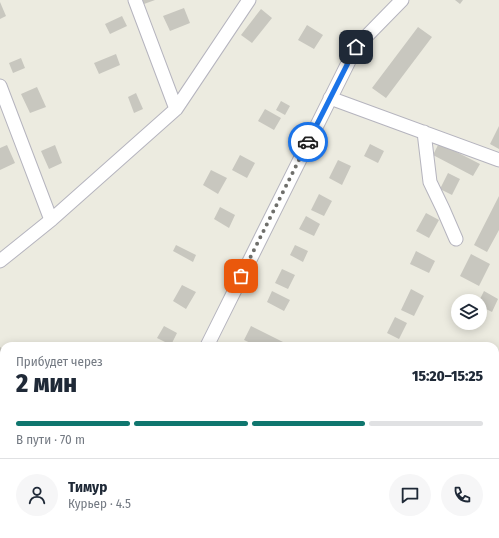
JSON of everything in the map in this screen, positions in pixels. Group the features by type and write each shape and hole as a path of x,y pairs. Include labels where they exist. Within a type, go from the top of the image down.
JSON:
{"street":[{"path":"135,0 176,109"},
{"path":"0,261 51,220 176,109 248,0"},
{"path":"210,342 356,47 402,0"},
{"path":"0,86 51,220"},
{"path":"330,98 499,160"},
{"path":"424,132 430,182 456,239"}],"building":[{"path":"142,0 155,0 144,4"},
{"path":"455,0 463,0 460,4"},
{"path":"0,2 6,16 0,19"},
{"path":"184,8 190,23 170,31 163,16"},
{"path":"261,9 272,18 252,43 241,35"},
{"path":"122,16 127,26 110,34 105,24"},
{"path":"307,25 323,35 314,49 298,40"},
{"path":"418,27 432,37 386,98 372,88"},
{"path":"116,54 120,65 99,74 94,63"},
{"path":"21,58 25,68 13,73 9,63"},
{"path":"37,87 46,107 30,113 21,94"},
{"path":"136,93 143,109 134,113 128,97"},
{"path":"281,101 290,106 285,115 276,110"},
{"path":"265,109 281,118 274,130 258,121"},
{"path":"499,126 499,149 490,144"},
{"path":"439,143 480,164 473,176 433,155"},
{"path":"370,144 384,151 378,163 364,156"},
{"path":"7,145 15,163 0,170 0,148"},
{"path":"55,145 62,163 49,169 41,151"},
{"path":"240,155 255,163 247,178 232,170"},
{"path":"338,160 351,166 342,185 329,178"},
{"path":"211,170 227,178 218,194 203,185"},
{"path":"448,173 460,179 452,195 440,189"},
{"path":"319,194 332,201 324,216 311,210"},
{"path":"499,196 499,230 487,252 474,245"},
{"path":"220,207 235,215 229,228 214,219"},
{"path":"426,213 439,220 429,238 416,231"},
{"path":"306,216 320,224 314,236 299,229"},
{"path":"176,245 196,255 193,262 173,251"},
{"path":"295,245 308,251 303,262 290,255"},
{"path":"416,251 435,261 429,273 410,264"},
{"path":"471,254 490,264 479,286 460,276"},
{"path":"282,269 295,275 288,289 275,283"},
{"path":"182,285 196,292 186,309 173,301"},
{"path":"411,289 424,296 414,316 401,310"},
{"path":"272,291 290,300 284,311 267,302"},
{"path":"484,291 498,299 492,312 487,310 487,294 482,294"},
{"path":"395,317 407,323 399,339 387,333"},
{"path":"164,326 177,333 172,342 165,342 157,338"},
{"path":"251,326 283,342 248,342 244,340"}],"way so far":[{"path":"241,276 308,142"}],"route":[{"path":"308,142 356,47"}]}
